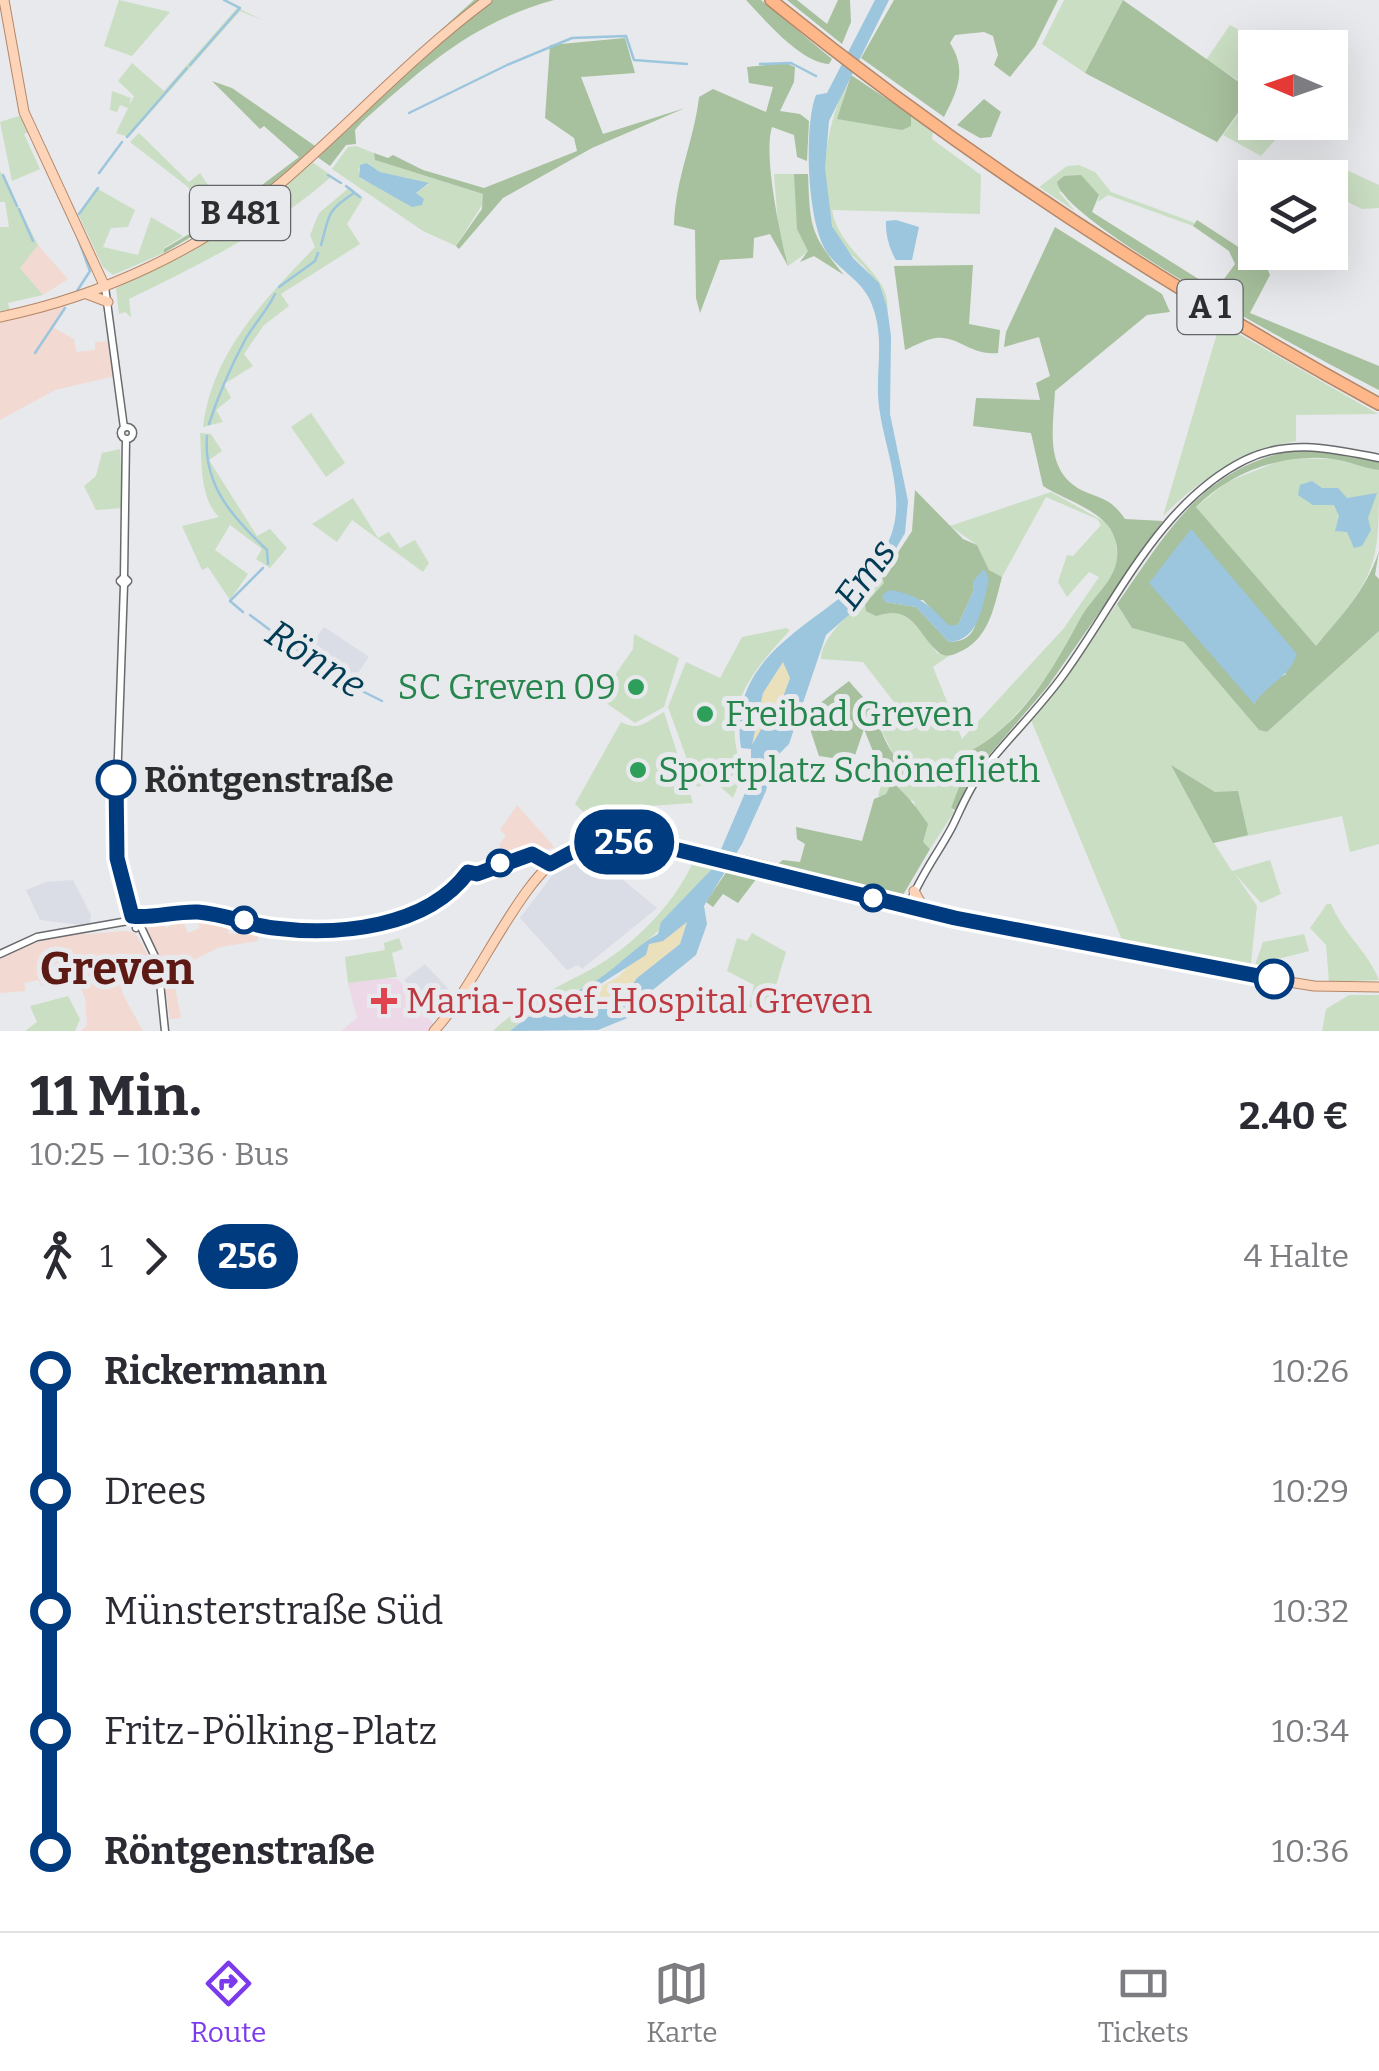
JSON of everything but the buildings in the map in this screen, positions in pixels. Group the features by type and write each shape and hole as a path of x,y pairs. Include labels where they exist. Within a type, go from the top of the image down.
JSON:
{"highway":[{"name":"A 1","path":"771,0 1046,201 1379,401"},
{"name":"A 1","path":"780,0 834,47"}],"main road":[{"path":"4,0 24,112 105,286"},
{"name":"B 481","path":"0,316 105,286 226,224 302,164 420,54 487,0"},
{"path":"100,269 122,278"},
{"path":"85,294 108,302"},
{"path":"434,1031 550,864 587,844 654,844 929,912 1304,985 1379,986"},
{"path":"914,890 918,904 929,912"}],"street":[{"path":"105,286 124,428 134,433 126,439 115,841 133,923 157,963 165,1031"},
{"path":"908,907 975,781 1062,678 1160,534 1191,498 1235,466 1278,450 1316,446 1379,458"},
{"path":"0,954 37,937 133,923"}],"shaded area":[{"path":"38,245 68,279 43,295 20,268"},
{"path":"66,307 54,328 74,339 76,352 95,350 95,342 112,341 115,376 55,390 0,420 0,321"},
{"path":"324,627 369,657 351,683 305,653"},
{"path":"517,805 554,848 505,857 499,845 506,836 500,830"},
{"path":"587,850 657,908 582,969 578,965 567,970 520,918 558,868"},
{"path":"73,880 91,915 90,926 40,920 26,890 46,882"},
{"path":"195,916 225,918 229,934 258,932 258,941 220,947 186,964 188,971 173,977 181,1018 170,1019 162,967 147,928 158,921 167,928 181,917 188,933 200,928"},
{"path":"135,933 150,958 118,971 123,995 143,1031 81,1031 87,1025 85,997 70,968 70,976 55,983 42,986 38,980 24,983 26,991 0,993 0,959 59,936"},
{"path":"425,964 454,995 435,1019 404,980"},
{"name":"Maria-Josef-Hospital Greven","path":"371,978 398,979 434,1025 428,1031 341,1031 357,1018 348,983"}],"green space":[{"path":"119,0 170,12 132,56 104,46"},
{"path":"222,0 264,21 240,11 129,137 116,133 128,108 120,105 117,112 110,110 112,91 131,98 129,106 134,96 118,81 132,63 164,91 237,8"},
{"path":"474,0 554,0 498,21 428,65 362,122 355,130 356,144 346,145 330,166 316,156 446,37 442,29"},
{"path":"746,0 761,0 832,59 829,64 795,48"},
{"path":"787,0 797,0 827,24 838,0 850,0 851,22 842,44"},
{"path":"894,0 1058,0 1035,46 1010,77 994,65 998,55 993,36 984,32 955,35 950,43 958,62 959,80 944,117 861,58"},
{"path":"1064,0 1123,0 1085,73 1042,44"},
{"path":"1123,0 1238,81 1238,113 1217,142 1085,73"},
{"path":"1230,25 1239,30 1238,80 1206,60"},
{"path":"625,38 635,73 581,77 603,134 685,108 592,148 503,198 459,249 456,246 482,209 483,194 375,160 374,153 388,158 393,155 423,170 484,188 577,151 574,138 545,118 550,45"},
{"path":"786,63 795,67 794,82 780,111 800,114 809,121 807,161 797,157 794,135 772,127 770,139 774,195 788,266 770,234 754,238 753,258 720,260 700,313 696,298 695,230 674,225 699,97 713,89 766,112 773,87 749,83 747,67"},
{"path":"850,74 838,119 911,126 911,115 933,132 932,139 981,175 980,214 832,210 844,239 882,286 887,310 869,272 839,240 826,200 829,133"},
{"path":"851,75 911,115 911,126 902,130 837,119"},
{"path":"212,81 232,88 315,146 257,198 164,253 164,249 226,212 299,157 264,126 260,129"},
{"path":"984,99 1001,112 991,137 980,138 957,125"},
{"path":"1238,114 1238,140 1275,140 1261,156 1223,135"},
{"path":"22,115 29,132 24,134 40,169 12,181 0,122"},
{"path":"139,133 189,182 200,173 226,212 211,221 188,187 130,142"},
{"path":"356,146 374,153 375,160 483,194 486,199 456,246 423,231 332,169 348,147","holes":["368,163 380,172 429,184 416,193 422,205 361,179 358,169"]},
{"path":"311,161 332,176 261,229 129,299 131,317 125,312 119,314 116,288 192,248"},
{"path":"1079,165 1095,172 1111,192 1195,223 1193,226 1108,195 1098,202 1099,195 1059,192 1075,211 1039,187 1067,166"},
{"path":"0,171 38,245 20,268 43,295 8,303 10,310 0,311 0,227 9,227 5,202 0,202"},
{"path":"1348,171 1379,185 1379,208 1362,209 1348,202"},
{"path":"774,174 794,174 809,251 788,266 778,225"},
{"path":"794,174 808,174 814,229 844,275 814,256 800,262 808,251 797,229"},
{"path":"1081,175 1099,195 1092,212 1216,290 1235,264 1229,251 1193,226 1197,220 1238,247 1238,270 1268,270 1270,275 1250,313 1379,366 1379,390 1202,292 1103,229 1071,202 1057,182 1064,176"},
{"path":"350,187 363,198 347,224 360,244 281,294 289,306 264,325 244,354 253,366 224,384 231,398 216,410 223,422 203,427 208,400 229,351 260,307 315,247 310,235 319,213"},
{"path":"96,188 135,210 128,227 111,228 103,247 138,255 151,217 183,236 164,248 164,253 113,275 103,267 78,214"},
{"path":"1055,227 1162,294 1170,312 1147,315 1055,391 1053,436 1057,463 1074,485 1109,502 1125,519 1163,521 1048,686 979,767 955,810 951,808 966,769 907,785 878,764 864,729 853,761 819,756 811,732 815,707 849,681 869,704 898,760 916,771 937,770 983,743 1017,714 1113,573 1117,552 1111,529 1095,514 1043,486 1031,433 973,426 976,398 1040,400 1036,383 1050,376 1039,337 1004,347 1006,332"},
{"path":"973,265 969,324 1000,330 998,353 980,352 944,338 905,350 894,266"},
{"path":"1220,323 1378,414 1296,415 1296,441 1258,452 1224,468 1163,516"},
{"path":"311,413 345,463 326,477 291,427"},
{"path":"200,433 211,434 222,451 209,460 257,536 270,529 287,548 270,568 256,559 262,549 230,525 215,550 248,574 230,600 208,567 202,570 182,526 219,517 205,489"},
{"path":"1307,447 1379,461 1379,470 1333,459 1277,462 1242,474 1196,507 1316,646 1360,590 1379,551 1375,575 1379,579 1379,631 1267,732 1259,730 1184,642 1132,628 1117,604 1194,502 1216,483 1272,456","holes":["1192,530 1286,674 1267,684 1254,704"]},
{"path":"120,449 123,508 96,510 84,486 96,476 102,453"},
{"path":"1287,458 1335,459 1379,470 1378,528 1371,567 1352,601 1316,647 1196,507 1227,482"},
{"path":"915,490 963,539 977,545 989,570 1002,577 983,632 968,648 954,654 938,652 905,616 876,616 866,611 865,604 884,583 882,577 912,531","holes":["973,581 977,611 976,620 969,636 961,640 949,642 916,607 885,602 923,600 948,626 958,625 974,590"]},
{"path":"1051,492 1105,522 1115,536 1118,559 1111,580 1081,617 1067,650 1000,732 943,770 916,771 893,754 869,705 888,718 900,710 863,662 821,659 823,649 836,628 882,577 885,583 866,604 914,618 937,653 949,656 933,667 962,739 1064,628 1099,577 1089,572 1067,597 1058,582 1067,555 1073,556 1101,525 1097,519 1046,497 1002,577 989,570 977,545 950,526"},
{"path":"353,498 378,538 389,532 400,548 415,540 429,563 423,572 352,520 337,542 312,524"},
{"path":"1117,604 1132,628 1184,641 1259,730 1267,732 1379,631 1379,844 1350,852 1342,816 1214,843 1232,871 1270,860 1281,894 1261,903 1235,874 1257,906 1250,972 1125,947 1031,720"},
{"name":"Freibad Greven","path":"790,630 741,697 735,723 740,776 733,798 714,781 697,787 668,707 686,662 720,678 742,637"},
{"path":"634,634 679,658 664,707 635,723 599,698 633,649"},
{"name":"Sportplatz Schöneflieth","path":"664,712 693,803 635,807 615,837 596,837 591,819 575,804 621,722 638,726"},
{"path":"1171,765 1215,792 1238,791 1248,835 1213,843"},
{"path":"963,767 966,775 951,808 954,812 930,849 922,842 914,801 878,796 885,769 907,785"},
{"path":"892,782 928,824 923,842 930,849 903,895 774,867 783,860 800,862 805,844 797,839 796,827 862,841 874,799 886,794"},
{"path":"694,859 714,864 713,868 692,896 643,945 597,980 541,1009 510,1031 493,1031 530,1002 626,946 666,905"},
{"path":"731,865 760,874 738,903 723,894 713,907 706,902"},
{"path":"1327,904 1331,904 1379,980 1329,982 1326,945 1310,928"},
{"path":"752,933 786,952 768,1012 749,1007 754,985 727,971 737,938 747,941"},
{"path":"1304,934 1309,951 1255,965 1263,942"},
{"path":"399,938 403,949 392,953 397,977 348,983 345,957 385,950 384,943"},
{"path":"1349,995 1379,995 1379,1031 1322,1031 1326,1009"},
{"path":"68,996 80,1019 75,1031 25,1031 37,1022 30,1006"}],"sand":[{"path":"783,662 790,678 774,722 764,724 752,745 763,693"},
{"path":"687,922 680,944 637,978 621,1002 592,1012 563,1008 618,977 649,944 664,939"}],"water":[{"path":"875,0 889,0 829,121 825,168 832,226 853,258 879,283 887,307 891,336 890,414 908,501 905,533 866,600 826,635 789,744 772,761 766,791 742,844 704,906 707,924 696,955 649,993 635,1015 598,1030 510,1031 531,1015 600,978 658,934 661,922 713,868 751,779 751,749 741,748 741,708 754,676 775,650 857,584 879,559 893,529 896,496 878,395 876,316 864,290 828,254 811,198 812,109 816,95 827,93","holes":["783,662 790,678 774,722 764,724 752,745 763,693","687,922 680,944 637,978 621,1001 592,1012 563,1008 646,955 649,944 663,941"]},
{"path":"367,163 380,172 429,183 416,193 424,199 422,205 412,207 359,177 360,165"},
{"path":"886,221 919,227 912,260 896,260 892,252"},
{"path":"1312,481 1322,488 1338,488 1347,498 1377,493 1368,518 1371,530 1362,546 1354,548 1347,532 1335,531 1339,516 1334,505 1313,505 1298,495 1300,485"},
{"path":"1191,529 1297,654 1290,668 1254,704 1149,583"},
{"path":"984,569 989,579 982,609 974,628 959,640 949,642 916,607 885,602 882,596 889,590 915,597 948,625 958,625 974,590 973,581"}],"waterway":[{"path":"190,65 240,8 224,0"},
{"path":"507,65 572,38 626,36 634,60 687,64"},
{"path":"760,64 791,63 816,76"},
{"path":"409,113 505,66"},
{"path":"127,137 187,68"},
{"path":"99,173 122,142"},
{"path":"3,175 17,206"},
{"name":"Rönne","path":"328,175 341,183"},
{"name":"Rönne","path":"346,186 360,197"},
{"path":"79,214 98,188"},
{"name":"Rönne","path":"321,245 330,215 354,193"},
{"path":"19,209 33,241"},
{"path":"72,222 90,271 77,291"},
{"name":"Rönne","path":"279,287 315,261 318,253"},
{"name":"Rönne","path":"209,424 240,350 275,294"},
{"path":"35,353 65,308"},
{"name":"Rönne","path":"207,436 215,485 232,513 267,550 268,564"},
{"name":"Rönne","path":"243,612 230,601 263,568"},
{"name":"Rönne","path":"250,615 330,675 382,701"}],"bus line":[{"name":"256","path":"116,780 117,858 132,916 141,920 196,912 231,916 274,928 374,925 412,912 455,886 468,872 477,874 532,854 542,856 550,864 581,846 626,842 654,844 741,863 955,918 1274,979"}],"place":[{"name":"SC Greven 09","path":"636,687"},
{"name":"Freibad Greven","path":"705,714"},
{"name":"Sportplatz Schöneflieth","path":"638,770"},
{"name":"Röntgenstraße","path":"116,780"},
{"name":"Maria-Josef-Hospital Greven","path":"384,1001"}],"district":[{"name":"Greven","path":"117,968"}],"water label":[{"name":"Ems","path":"865,574"}]}
